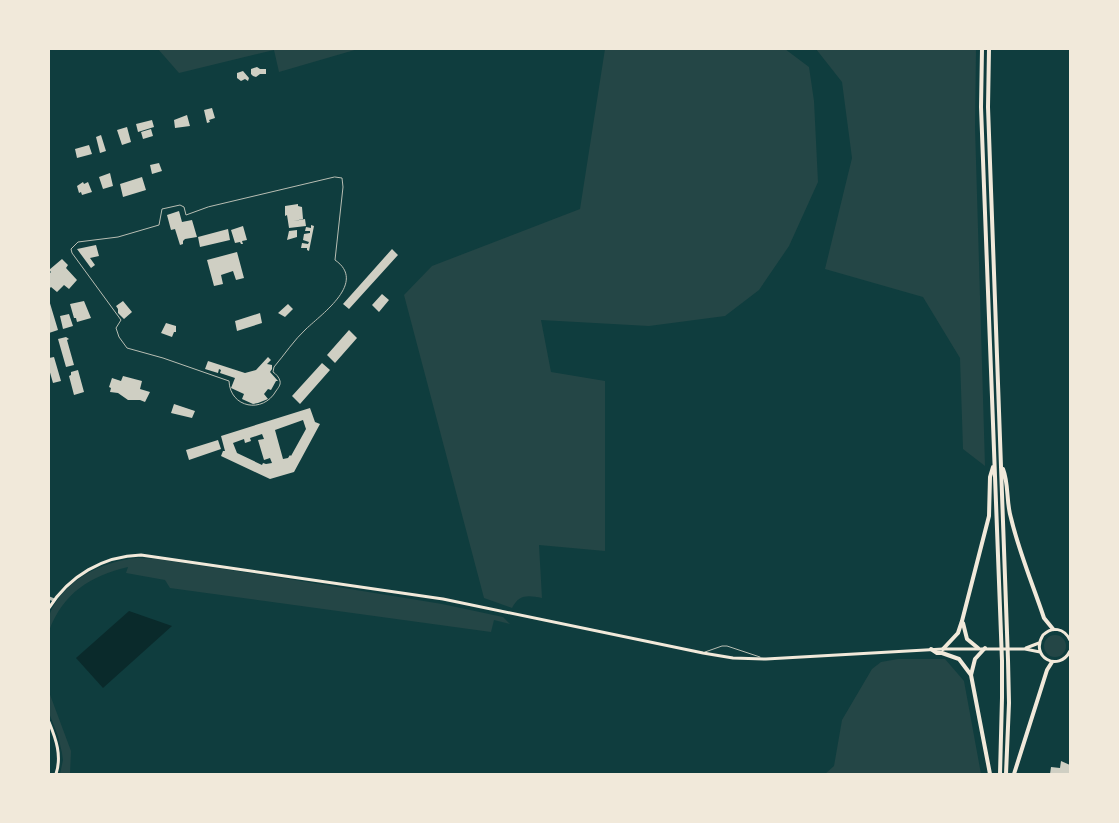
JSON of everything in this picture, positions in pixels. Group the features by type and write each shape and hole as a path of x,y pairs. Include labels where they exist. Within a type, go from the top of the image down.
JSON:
{"highway":[{"path":"943,649 954,638 962,621 989,516 994,463 981,107 982,49"},
{"path":"989,49 988,108 1001,463 1008,507 1014,529 1044,618 1053,629"},
{"path":"992,481 1002,661 1000,774"},
{"path":"1004,481 1009,702 1006,774"},
{"path":"962,621 967,639 978,648"},
{"path":"985,648 975,659 971,675 990,774"},
{"path":"931,649 937,653 959,659 971,675"},
{"path":"1014,774 1046,670 1052,662"}],"main road":[{"path":"49,606 72,580 96,565 122,557 150,555 443,599 703,653 738,658 766,659 978,648 1025,649 1040,652"},
{"path":"1070,640 1063,631 1053,629 1042,635 1039,643 1040,652 1052,662 1065,658 1070,651"},
{"path":"1025,649 1039,643"},
{"path":"1065,658 1070,659"},
{"path":"49,722 59,758 56,774"}],"street":[{"path":"49,598 54,600"}],"lane":[{"path":"335,177 342,178 343,187 335,260 342,265 346,274 346,284 343,292 306,329 274,367 273,372 280,379 280,384 275,394 268,401 260,405 253,406 236,398 231,393 229,381 127,348 119,337 116,328 121,320 72,253 71,249 78,242 118,238 160,225 162,209 180,205 184,207 186,215 208,207 335,177"},
{"path":"703,653 727,646 766,659"}],"shaded area":[{"path":"158,49 358,49 279,72 274,50 179,73"},
{"path":"605,49 785,49 809,67 814,101 818,182 789,246 759,290 725,316 649,326 541,320 551,372 605,381 605,551 539,545 542,598 532,596 521,598 512,608 484,598 404,295 432,266 580,209"},
{"path":"816,49 976,49 975,127 985,466 963,449 960,358 923,297 825,269 852,158 842,82"},
{"path":"137,558 157,559 442,604 503,617 510,624 494,620 491,632 170,588 165,580 126,573 128,567 90,581 70,596 62,606 49,631 49,616 55,604 73,583 97,568 110,563"},
{"path":"129,611 172,626 103,688 76,658"},
{"path":"1055,635 1063,638 1066,646 1063,654 1055,657 1047,654 1044,646 1047,638"},
{"path":"898,659 945,659 964,681 981,774 825,774 834,766 842,720 872,669 881,662"},
{"path":"49,692 71,751 70,774 60,774 63,760 58,736 49,713"}],"building":[{"path":"257,67 266,69 266,74 253,76 251,69"},
{"path":"243,71 249,78 248,81 245,79 241,81 237,78 237,73"},
{"path":"212,108 215,118 207,123 204,110"},
{"path":"187,115 190,126 175,128 174,120"},
{"path":"152,120 154,127 138,132 136,124"},
{"path":"127,127 131,142 122,145 117,130"},
{"path":"151,129 153,136 143,139 141,132"},
{"path":"101,135 106,151 100,153 96,137"},
{"path":"89,145 92,154 77,158 75,149"},
{"path":"159,163 162,171 152,174 150,165"},
{"path":"110,173 113,186 103,189 99,177"},
{"path":"142,177 146,190 123,197 120,184"},
{"path":"83,182 84,184 88,182 92,192 82,195 81,192 79,193 77,186"},
{"path":"298,204 298,206 302,207 303,219 294,221 305,219 306,226 289,228 287,215 285,216 285,206"},
{"path":"179,211 182,222 192,220 197,237 185,239 183,244 180,245 175,229 171,230 167,215"},
{"path":"311,225 314,226 309,251 307,248 301,248 302,243 308,244 309,242 303,240 304,234 310,233 310,231 305,231 306,227 311,228"},
{"path":"243,226 247,240 242,241 243,244 240,242 235,243 231,230"},
{"path":"228,229 230,240 200,247 198,237"},
{"path":"297,230 297,237 287,240 289,231"},
{"path":"96,245 99,256 90,258 95,265 91,268 77,249"},
{"path":"392,249 398,255 349,309 343,304"},
{"path":"237,252 244,278 236,280 233,271 221,275 223,284 214,286 207,260"},
{"path":"62,259 68,265 66,268 77,280 69,289 64,285 57,292 51,287 49,289 49,274 51,272 49,270"},
{"path":"382,294 389,300 379,312 372,305"},
{"path":"49,300 58,330 49,333"},
{"path":"84,301 91,318 77,322 70,304"},
{"path":"123,301 132,312 124,319 118,313 116,306"},
{"path":"288,304 293,309 285,317 278,313"},
{"path":"260,313 262,323 237,331 235,321"},
{"path":"69,314 73,326 63,329 60,316"},
{"path":"166,323 176,326 176,332 174,332 172,337 161,333"},
{"path":"349,330 357,338 335,363 327,355"},
{"path":"66,337 69,339 67,340 74,365 66,367 58,339"},
{"path":"54,357 61,381 53,383 49,369 49,358"},
{"path":"268,357 271,360 267,364 272,365 270,372 278,381 276,381 271,390 268,389 264,394 268,399 253,404 242,399 244,394 231,388 235,378 220,373 221,370 219,369 218,373 205,369 208,361 245,373 256,370"},
{"path":"322,363 330,370 300,404 292,396"},
{"path":"78,370 84,392 74,395 69,376 71,372"},
{"path":"123,376 142,381 140,389 150,392 145,402 128,400 118,393 110,392 111,388 109,387 112,378 121,381"},
{"path":"174,404 195,411 192,418 171,413"},
{"path":"310,408 315,422 320,424 294,472 270,479 221,456 223,451 225,451 221,436","holes":["303,420 306,429 291,456 283,459 275,430","262,434 264,439 258,440 264,460 270,458 272,463 263,463 262,465 237,453 233,443 244,439 245,443 251,441 250,438"]},
{"path":"218,440 221,449 189,460 186,450"},
{"path":"1061,761 1070,765 1070,774 1050,774 1051,767 1060,768"}]}
